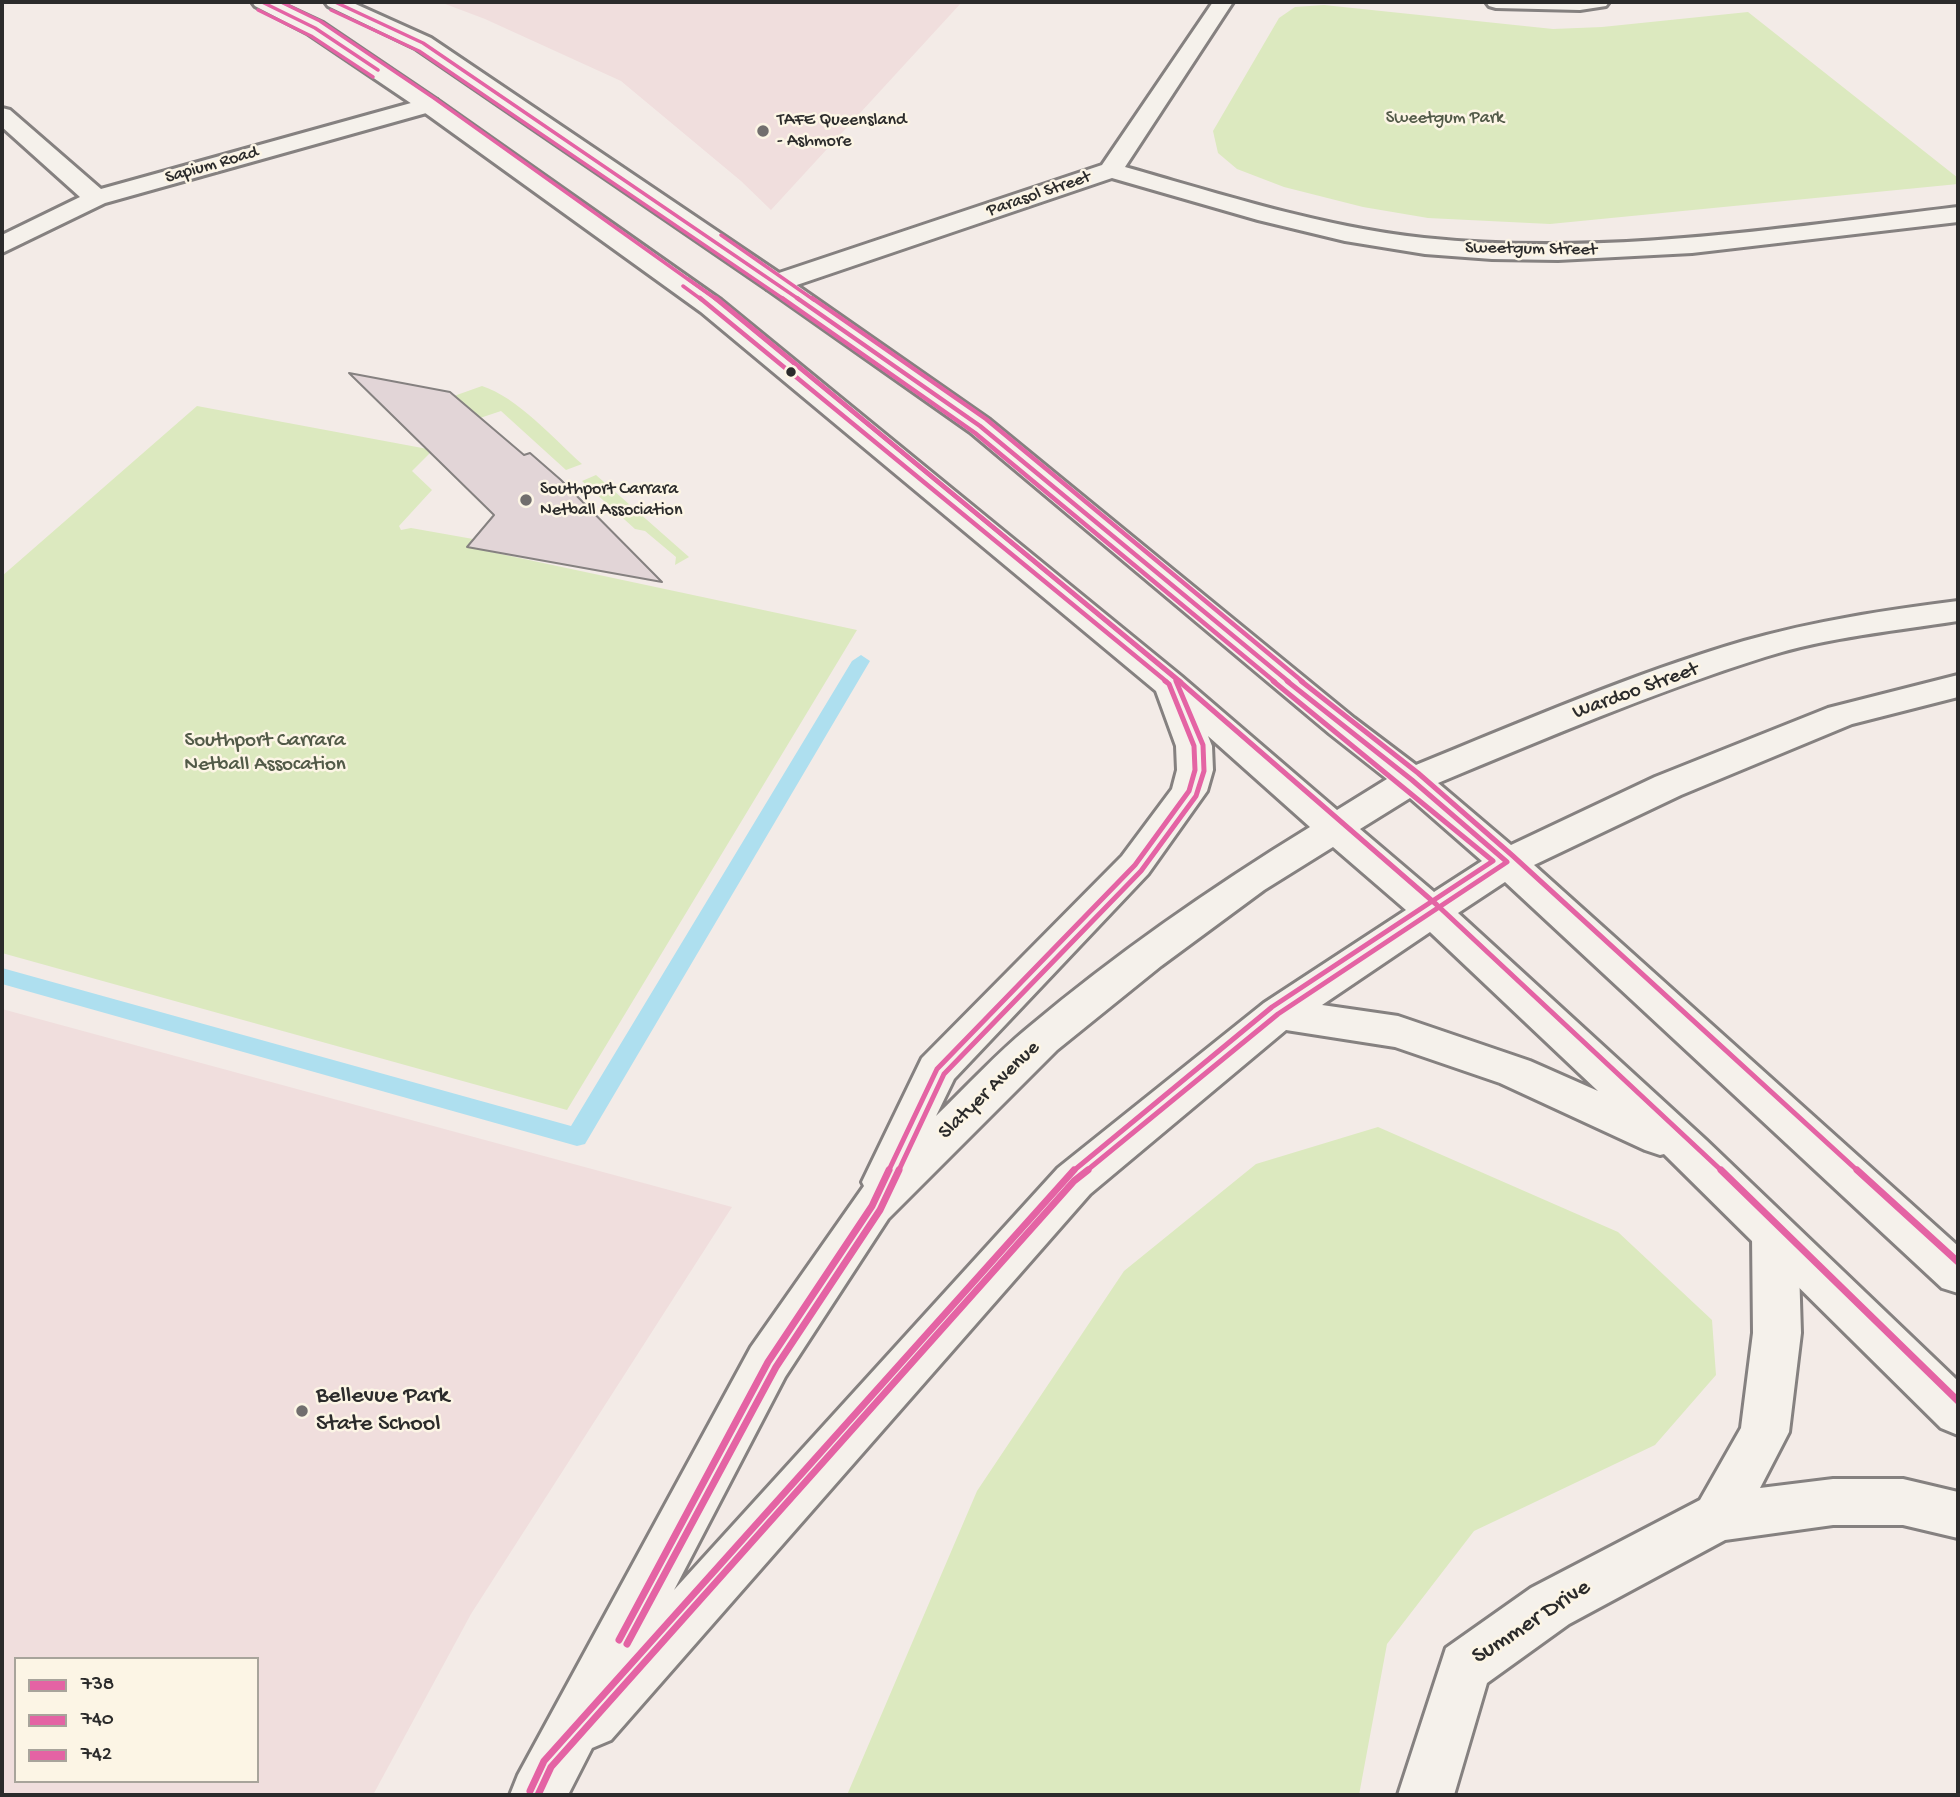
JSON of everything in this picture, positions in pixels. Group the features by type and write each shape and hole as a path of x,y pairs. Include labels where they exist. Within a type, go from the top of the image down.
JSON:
{"main road":[{"path":"262,2 315,28 429,105 711,306 1169,684 1431,911 1690,1152 1958,1413"},
{"path":"335,2 424,43 980,426 1342,726 1412,780 1507,862 1958,1274"},
{"name":"Parasol Street","path":"776,283 1111,170 1223,2"},
{"path":"1496,2 1599,2"},
{"name":"Sapium Road","path":"2,245 96,198 429,105"},
{"path":"2,115 96,198"},
{"name":"Sweetgum Street","path":"1111,170 1315,228 1424,246 1519,253 1640,251 1958,215"},
{"name":"Wardoo Street","path":"1332,828 1412,780 1598,704 1755,649 1836,629 1958,611"},
{"path":"872,1206 937,1069 1135,865 1189,791 1195,770 1194,746 1169,684"},
{"path":"1507,862 1668,786 1840,716 1958,686"},
{"name":"Slatyer Avenue","path":"545,1781 768,1362 872,1206 1042,1040 1168,941 1251,881 1332,828"},
{"name":"Slatyer Avenue","path":"545,1781 1074,1181 1278,1014 1507,862"},
{"path":"1278,1014 1398,1032 1515,1072 1690,1152"},
{"path":"1718,1517 1765,1432 1777,1334 1775,1236"},
{"name":"Summer Drive","path":"1426,1795 1465,1667 1550,1606 1718,1517 1833,1502 1903,1502 1958,1516"}],"shaded area":[{"name":"TAFE Queensland - Ashmore","path":"440,2 962,2 771,210 741,181 621,81 485,19"},
{"name":"Bellevue Park State School","path":"2,1009 732,1207 471,1614 373,1795 2,1795"}],"green space":[{"name":"Sweetgum Park","path":"1324,5 1553,29 1602,27 1748,12 1958,178 1958,184 1550,224 1428,218 1363,207 1284,187 1237,169 1218,153 1213,131 1279,18 1295,7"},
{"path":"482,386 495,391 522,409 582,464 566,470 501,411 480,418 454,396"},
{"name":"Southport Carrara Netball Assocation","path":"197,406 433,450 412,471 432,490 399,526 401,530 411,528 473,539 468,547 857,630 567,1110 2,953 2,576"},
{"path":"596,475 689,557 675,565 676,557 645,531 635,529 582,481"},
{"path":"1378,1127 1618,1232 1712,1320 1716,1375 1655,1445 1474,1531 1387,1644 1359,1795 847,1795 977,1491 1124,1271 1256,1164"}],"building":[{"path":"349,373 450,392 524,455 530,453 561,480 662,582 467,547 494,515"}],"waterway":[{"path":"2,976 577,1137 861,661"}],"transit line":[{"name":"738","path":"262,2 315,28 378,70"},
{"name":"742","path":"281,2 320,21 434,98 716,299 1175,677 1437,905 1697,1146 1958,1401"},
{"name":"738","path":"335,2 423,43 776,283 980,426 1342,726 1412,780 1507,862 1278,1014 1074,1181 551,1767 538,1795"},
{"name":"740","path":"258,10 311,36 373,77"},
{"name":"740","path":"331,10 419,51 771,290 975,433 1493,861 1272,1007 1068,1175 544,1761 530,1791"},
{"name":"742","path":"721,235 986,419 1347,719 1418,773 1513,856 1958,1262"},
{"name":"740","path":"627,1644 776,1367 880,1210 944,1074 1141,871 1196,796 1204,771 1203,745 1175,678 717,299 688,279"},
{"name":"738","path":"619,1640 768,1362 872,1206 937,1069 1135,865 1189,791 1195,770 1194,746 1169,684 711,306 683,286"}],"place":[{"name":"TAFE Queensland - Ashmore","path":"763,131"},
{"name":"Southport Carrara Netball Association","path":"526,500"},
{"name":"Bellevue Park State School","path":"302,1411"}]}
